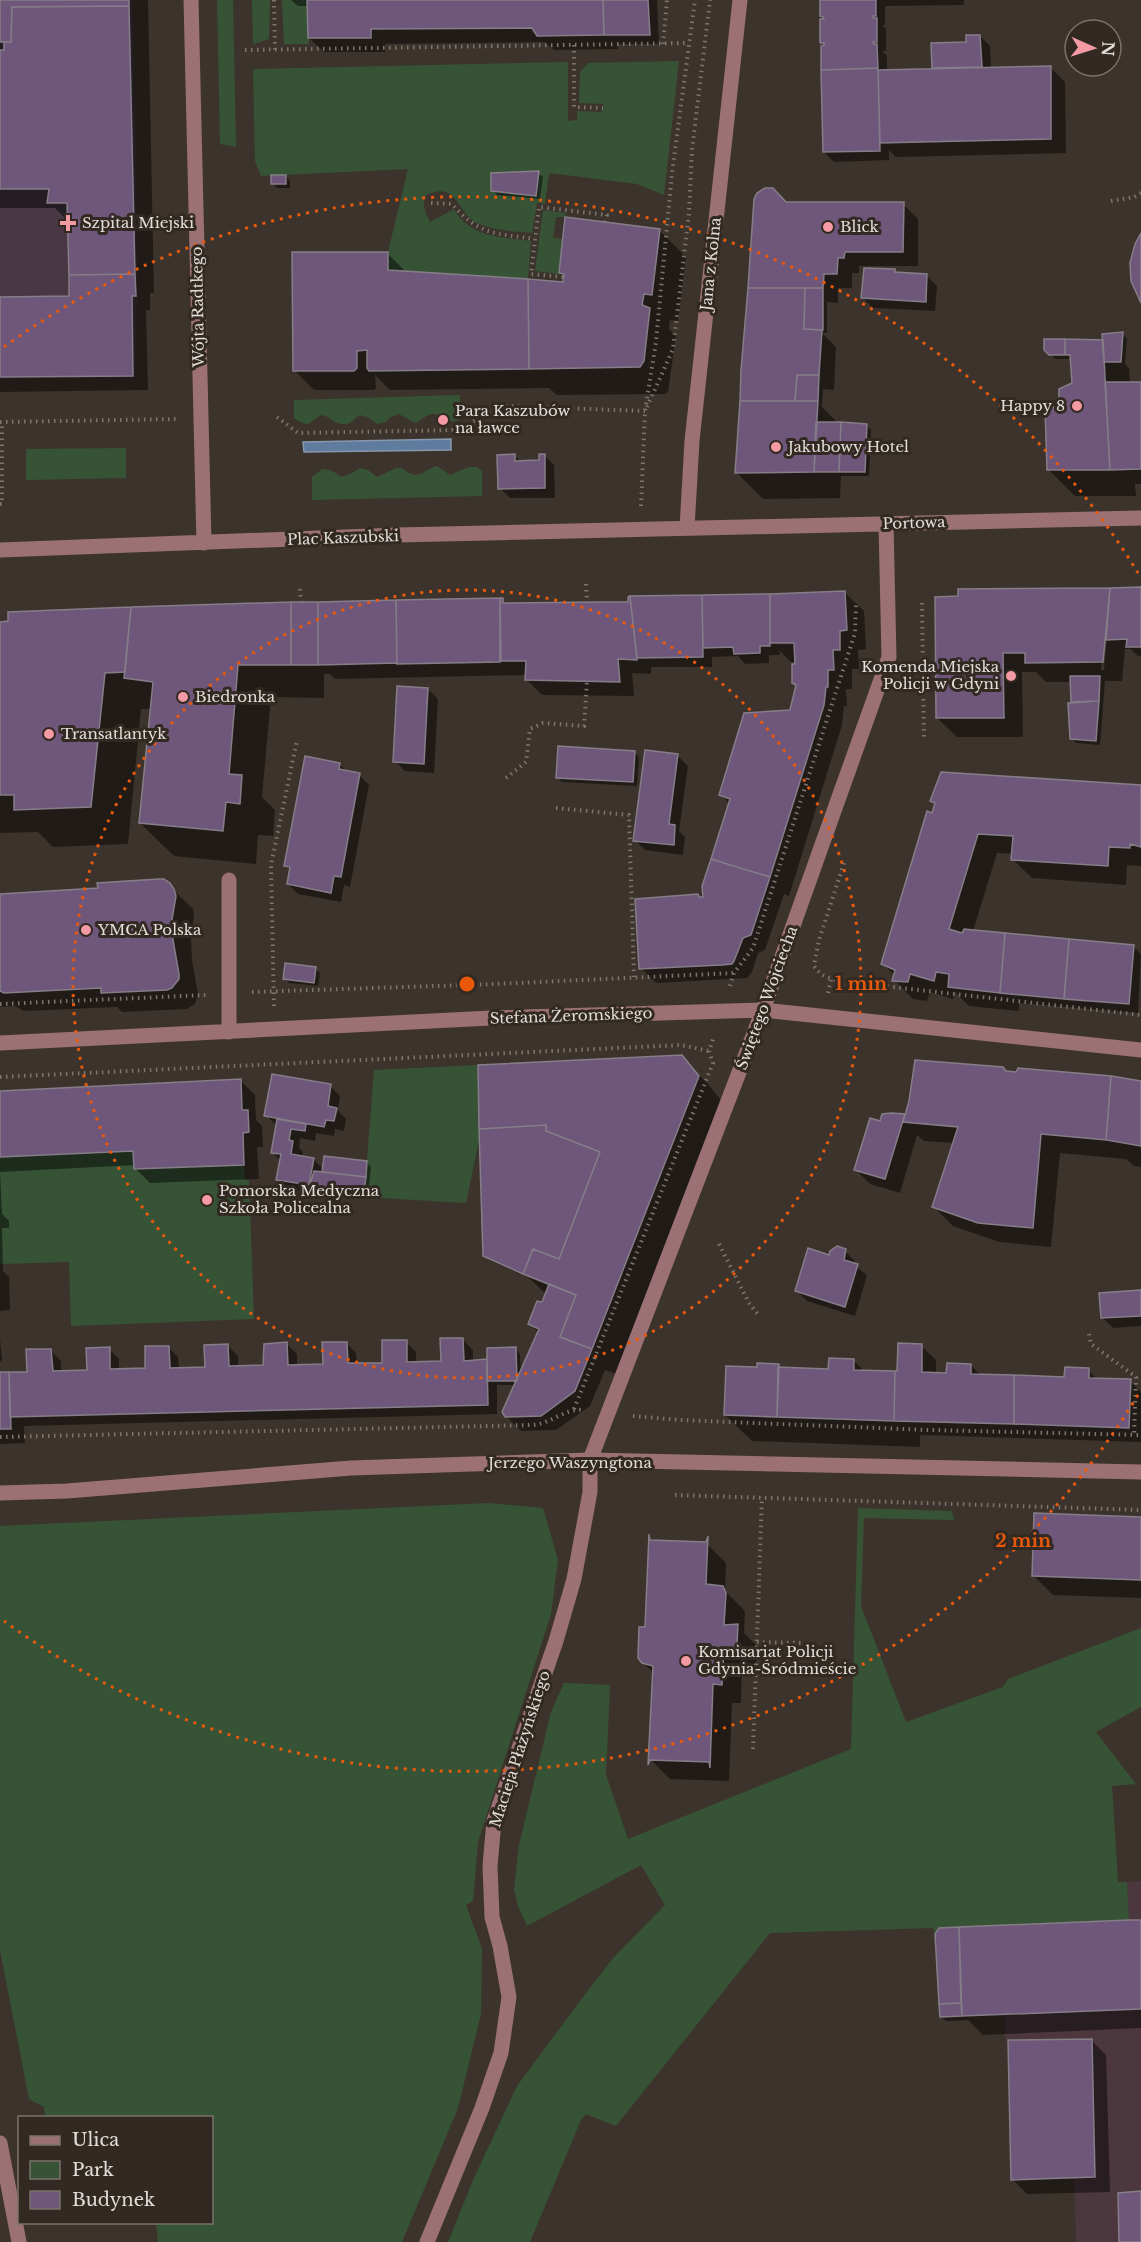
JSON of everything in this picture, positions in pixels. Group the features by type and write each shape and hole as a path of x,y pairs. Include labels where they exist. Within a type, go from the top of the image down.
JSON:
{"street":[{"name":"Wójta Radtkego","path":"191,0 204,543"},
{"name":"Jana z Kolna","path":"687,528 692,441 740,0"},
{"name":"Portowa","path":"687,528 1141,518"},
{"name":"Świętego Wojciecha","path":"590,1460 763,1010 889,657 886,524"},
{"name":"Plac Kaszubski","path":"0,550 398,535 687,528"},
{"path":"229,880 229,1032"},
{"name":"Stefana Żeromskiego","path":"0,1043 491,1018 763,1010 1141,1050"},
{"name":"Jerzego Waszyngtona","path":"0,1493 67,1491 351,1468 590,1460 1141,1472"},
{"name":"Macieja Płażyńskiego","path":"427,2242 482,2108 501,2053 509,1997 492,1917 490,1866 494,1821 556,1641 574,1579 590,1492 590,1460"},
{"path":"0,2144 16,2202 19,2242"}],"path":[{"path":"274,0 275,50"},
{"path":"663,44 667,0"},
{"path":"640,530 645,411 656,342 672,173 695,0"},
{"path":"645,411 671,357 689,213 692,150 710,0"},
{"path":"245,50 689,44"},
{"path":"574,45 574,107 603,108"},
{"path":"1111,201 1134,197 1141,193"},
{"path":"431,203 452,204 474,226 491,232 535,239"},
{"path":"563,277 531,274 539,207 607,215 605,222"},
{"path":"277,417 298,433 457,430 504,406 645,411"},
{"path":"0,504 2,504 1,422 184,419"},
{"path":"586,584 587,602"},
{"path":"300,589 301,602"},
{"path":"922,603 924,741"},
{"path":"0,1437 542,1425 574,1409 713,1063 709,1051 721,1012 734,973 753,948 855,633 856,604"},
{"path":"506,778 526,762 530,729 543,723 584,726 587,681"},
{"path":"274,1030 270,865 297,740"},
{"path":"556,808 628,815 634,977"},
{"path":"848,852 819,940 814,966 818,974 831,979 857,983 1141,1015"},
{"path":"0,1004 734,973"},
{"path":"0,1077 681,1045 709,1051"},
{"path":"718,1244 749,1303 760,1317"},
{"path":"1089,1334 1091,1344 1136,1377 1134,1435"},
{"path":"631,1416 680,1420 1141,1435"},
{"path":"675,1495 1141,1510"},
{"path":"753,1749 762,1497"},
{"path":"757,1642 805,1643"}],"shaded area":[{"name":"Szpital Miejski","path":"0,0 132,0 136,152 135,377 0,379"},
{"path":"1141,1881 1141,2242 1076,2242 1074,2178 1011,2180 1008,2041 1005,2038 1005,2015 940,2017 935,1934 939,1928 1129,1920 1127,1882"}],"green space":[{"path":"217,0 233,0 236,147 220,144"},
{"path":"252,0 270,0 269,39 253,44"},
{"path":"282,0 307,0 309,44 284,44"},
{"path":"679,61 664,195 637,184 549,173 545,204 537,203 532,233 484,226 470,219 451,195 437,192 426,195 424,205 430,222 454,209 461,219 478,231 498,237 531,241 528,279 388,270 388,252 408,169 261,176 255,161 253,69 568,62 568,121 577,120 577,111 601,112 604,104 579,103 580,72 588,63"},
{"path":"543,210 566,213 565,217 556,217 553,238 563,239 558,274 535,271"},
{"path":"460,395 461,418 453,421 433,414 415,423 399,414 389,418 386,422 377,424 363,416 357,417 348,424 337,423 321,415 306,424 294,418 294,400"},
{"path":"126,448 126,478 26,480 26,449"},
{"path":"437,466 450,475 469,467 477,467 482,471 482,496 312,500 312,477 322,469 345,476 360,468 368,470 377,477 396,468 402,468 416,475"},
{"path":"478,1065 480,1135 466,1203 364,1197 374,1070"},
{"path":"133,1151 134,1169 244,1165 245,1180 249,1180 254,1319 71,1326 69,1262 0,1264 0,1157"},
{"path":"489,1503 543,1508 558,1560 551,1614 478,1842 473,1901 466,1905 482,1949 481,2014 458,2108 402,2242 158,2242 156,2224 213,2224 213,2116 45,2116 44,2107 29,2099 0,1950 0,1526"},
{"path":"858,1508 952,1511 954,1520 864,1518 861,1606 906,1722 1003,1687 1008,1679 1141,1628 1141,1707 1096,1732 1136,1784 1112,1786 1118,1882 1127,1882 1129,1920 940,1928 935,1934 933,1928 770,1933 616,2126 586,2114 581,2120 530,2242 448,2242 474,2178 517,2086 614,1957 665,1905 641,1865 527,1926 518,1906 514,1889 519,1845 551,1712 564,1683 610,1685 606,1775 628,1839 851,1749"}],"water":[{"path":"451,439 451,450 304,452 303,442"}],"building":[{"path":"0,0 129,0 129,6 12,7 11,42 0,42"},
{"path":"307,0 603,0 604,35 537,36 532,28 371,29 371,38 308,38"},
{"path":"603,0 648,0 650,35 604,35"},
{"path":"820,0 876,0 876,16 873,18 877,18 877,42 873,42 877,44 878,68 821,70 821,46 824,43 820,43 820,19 824,19 820,16"},
{"path":"129,6 135,274 69,275 67,203 47,203 49,189 0,189 0,50 4,50 4,42 11,42 12,7"},
{"path":"966,35 980,35 982,67 932,68 931,43 966,42"},
{"path":"1051,66 1051,139 880,143 878,70"},
{"path":"878,68 880,151 823,152 821,70"},
{"path":"539,171 536,196 491,191 491,173"},
{"path":"271,175 286,175 286,184 271,184"},
{"name":"Blick","path":"765,188 773,188 786,202 904,202 903,252 845,252 844,258 838,258 837,274 824,274 823,288 748,288 754,199 757,193"},
{"path":"565,217 660,229 652,295 644,294 642,305 650,308 644,361 640,367 529,369 528,279 563,282 564,274 559,273"},
{"path":"1141,233 1141,303 1131,281 1130,263 1135,244"},
{"path":"292,252 388,252 388,270 528,279 529,369 369,371 367,350 357,351 357,368 354,371 293,371"},
{"path":"864,268 895,269 895,272 927,274 926,302 861,298"},
{"path":"135,274 136,296 132,296 133,376 0,377 0,297 69,296 69,275"},
{"path":"748,288 805,288 804,329 822,330 819,375 797,375 795,401 740,401"},
{"path":"805,288 823,288 823,330 804,329"},
{"path":"1123,332 1121,362 1104,362 1102,334"},
{"path":"1044,339 1065,339 1065,355 1049,355 1044,350"},
{"path":"1065,339 1103,340 1110,470 1047,470 1045,408 1059,407 1059,389 1072,383 1070,355 1065,355"},
{"path":"797,375 819,375 818,401 795,401"},
{"path":"1105,382 1141,382 1141,469 1110,470"},
{"name":"Jakubowy Hotel","path":"740,401 818,401 814,472 735,473"},
{"path":"816,422 841,422 839,472 814,472"},
{"path":"841,422 867,424 865,472 839,472"},
{"path":"515,454 515,461 539,460 539,454 545,454 545,488 498,489 497,455"},
{"path":"1141,587 1141,647 1126,647 1127,639 1106,640 1110,588"},
{"path":"1110,588 1103,662 1025,663 1025,653 1003,653 1004,718 936,718 935,597 958,596 958,589"},
{"path":"845,591 847,630 840,631 840,650 833,650 834,670 828,670 828,687 826,687 824,705 770,877 711,859 730,799 719,795 744,713 790,710 796,685 792,683 792,664 795,664 794,643 770,643 770,594"},
{"path":"770,594 770,646 760,646 760,653 734,654 733,647 703,648 702,595"},
{"path":"702,595 703,657 637,658 630,596"},
{"path":"630,596 637,660 618,659 620,682 525,680 526,661 501,661 500,598 503,598 503,603 628,602"},
{"path":"500,598 500,662 397,664 396,600"},
{"path":"396,600 397,663 318,665 318,602"},
{"path":"291,602 291,665 238,665 229,774 242,775 240,804 226,802 223,831 139,823 153,682 124,678 131,607"},
{"path":"291,602 318,602 318,665 291,665"},
{"name":"Transatlantyk","path":"131,607 125,672 105,673 91,807 14,810 14,795 0,795 0,622 8,621 8,612"},
{"path":"1070,676 1100,676 1099,701 1071,702"},
{"path":"397,686 428,688 424,764 393,762"},
{"path":"1099,701 1096,741 1070,739 1068,703"},
{"path":"558,746 635,751 633,782 556,778"},
{"path":"645,750 678,754 669,824 675,825 674,845 633,841"},
{"path":"305,756 340,763 339,769 360,773 341,877 334,876 331,893 287,884 290,867 284,866"},
{"path":"941,772 1141,785 1141,847 1130,844 1130,848 1109,847 1108,866 1011,860 1013,836 978,834 949,929 962,933 964,929 1005,933 1000,993 948,987 949,974 936,972 934,981 910,974 908,982 892,981 895,970 881,964 927,811 932,813 935,803 930,801"},
{"path":"711,859 770,877 751,935 743,938 734,961 732,964 722,965 639,969 635,899 698,894 699,897 703,897 702,886"},
{"name":"YMCA Polska","path":"164,879 170,883 176,896 172,919 179,979 172,988 101,993 101,988 4,993 0,991 0,894 98,888 97,883"},
{"path":"1005,933 1069,939 1064,999 1000,993"},
{"path":"1069,939 1134,945 1129,1004 1064,999"},
{"path":"285,963 316,967 314,983 283,979"},
{"path":"682,1055 699,1076 592,1349 560,1337 576,1295 523,1274 533,1249 559,1259 600,1152 546,1131 546,1125 479,1129 478,1065"},
{"path":"915,1060 1003,1067 1006,1071 1016,1072 1018,1068 1111,1076 1106,1140 1041,1134 1033,1228 978,1223 932,1207 958,1127 903,1122 909,1101"},
{"path":"272,1074 331,1084 328,1106 337,1108 334,1121 326,1120 324,1127 264,1116"},
{"path":"1111,1076 1141,1081 1141,1146 1106,1140"},
{"path":"241,1079 242,1110 248,1110 249,1132 243,1133 244,1165 134,1169 133,1151 0,1157 0,1091"},
{"path":"882,1114 905,1114 885,1179 854,1170 870,1118 880,1121"},
{"path":"277,1119 306,1124 305,1131 291,1129 289,1140 293,1141 291,1154 314,1158 309,1185 276,1180 281,1154 271,1153"},
{"path":"546,1125 546,1131 600,1152 559,1259 533,1249 523,1274 483,1256 479,1129"},
{"path":"324,1156 367,1161 366,1177 322,1172"},
{"path":"314,1171 366,1177 364,1191 310,1185"},
{"path":"837,1246 846,1249 844,1260 858,1264 845,1307 795,1291 808,1248 829,1255 830,1251"},
{"path":"549,1284 576,1295 560,1337 592,1349 575,1391 541,1416 505,1417 502,1412 539,1329 528,1324 537,1301 542,1302"},
{"path":"1141,1290 1141,1316 1101,1318 1099,1293"},
{"path":"440,1338 463,1338 464,1361 487,1359 488,1405 10,1417 9,1372 27,1372 26,1349 51,1349 53,1371 87,1370 86,1348 110,1347 110,1369 145,1368 145,1346 169,1346 170,1368 205,1367 204,1345 228,1344 229,1366 263,1365 264,1344 287,1342 288,1365 323,1364 322,1342 347,1342 348,1363 382,1363 382,1340 407,1340 407,1362 441,1361"},
{"path":"898,1343 922,1344 922,1372 946,1373 947,1363 971,1364 971,1374 1014,1375 1014,1424 894,1421"},
{"path":"516,1347 517,1381 487,1381 487,1348"},
{"path":"829,1358 854,1359 854,1370 895,1371 894,1421 777,1417 778,1367 828,1369"},
{"path":"757,1363 779,1364 777,1417 724,1415 726,1366 757,1367"},
{"path":"1065,1367 1089,1368 1089,1378 1131,1379 1129,1428 1014,1424 1014,1375 1064,1377"},
{"path":"0,1372 9,1372 11,1429 0,1429"},
{"path":"1034,1513 1141,1517 1141,1580 1032,1576"},
{"path":"649,1534 650,1540 706,1542 708,1536 706,1584 723,1586 726,1593 724,1625 738,1624 737,1644 732,1648 724,1648 722,1685 713,1684 710,1768 709,1762 650,1760 648,1765 653,1666 642,1663 638,1658 639,1627 645,1627"},
{"path":"1141,1920 1141,2009 962,2016 959,1927"},
{"path":"959,1927 961,2003 939,2004 935,1934 939,1928"},
{"path":"961,2003 962,2016 940,2017 939,2004"},
{"path":"1092,2039 1095,2177 1011,2180 1008,2040"},
{"path":"1141,2191 1141,2242 1119,2242 1118,2193"}],"place":[{"name":"Szpital Miejski","path":"68,223"},
{"name":"Blick","path":"828,227"},
{"name":"Happy 8","path":"1077,406"},
{"name":"Para Kaszubów na ławce","path":"443,420"},
{"name":"Jakubowy Hotel","path":"776,447"},
{"name":"Komenda Miejska Policji w Gdyni","path":"1011,676"},
{"name":"Biedronka","path":"183,697"},
{"name":"Transatlantyk","path":"49,734"},
{"name":"YMCA Polska","path":"86,930"},
{"name":"Pomorska Medyczna Szkoła Policealna","path":"207,1200"},
{"name":"Komisariat Policji Gdynia-Śródmieście","path":"686,1661"}]}
